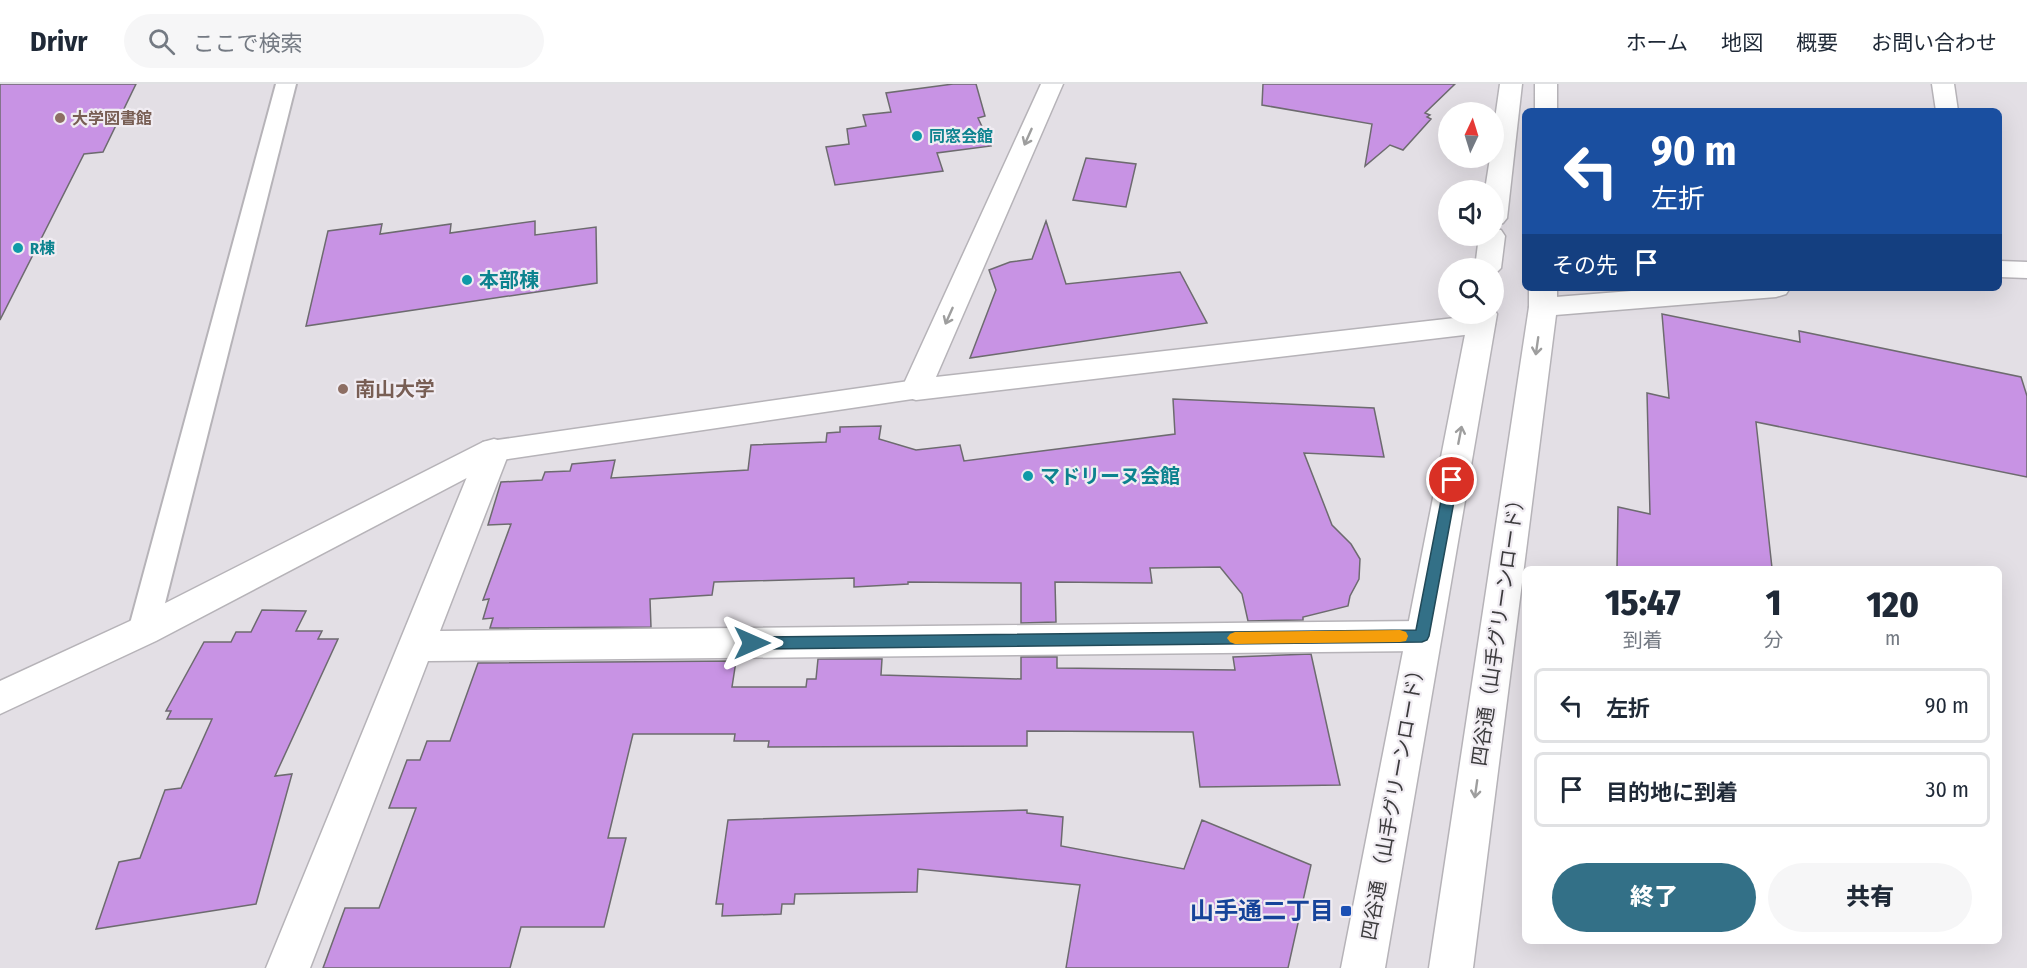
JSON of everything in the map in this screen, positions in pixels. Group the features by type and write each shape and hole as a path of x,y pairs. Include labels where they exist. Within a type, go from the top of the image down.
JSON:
{"street":[{"path":"916,390 1052,84"},
{"path":"1499,180 1511,84"},
{"path":"1546,84 1546,108"},
{"path":"1942,84 1946,108"},
{"path":"2002,269 2027,270"},
{"path":"1543,298 1706,291"},
{"name":"四谷通（山手グリーンロード）","path":"1451,968 1543,298"},
{"path":"0,698 143,631 494,450 916,390 1442,324"},
{"name":"四谷通 （山手グリーンロード）","path":"1363,968 1422,636 1481,324"},
{"path":"288,968 494,450"},
{"path":"417,646 1422,636"}],"lane":[{"path":"143,631 286,84"}],"building":[{"path":"0,84 136,84 103,152 84,154 0,320"},
{"name":"同窓会館","path":"953,84 976,84 985,116 978,118 991,146 937,153 943,171 835,185 826,147 849,144 847,129 866,126 863,115 891,112 886,93"},
{"path":"1263,84 1455,84 1425,113 1430,115 1427,117 1431,119 1403,150 1390,145 1365,166 1372,124 1262,105"},
{"path":"1086,158 1136,164 1126,207 1073,200"},
{"name":"本部棟","path":"535,221 535,235 596,227 597,283 306,326 328,231 382,224 380,234 451,224 450,233"},
{"path":"1046,221 1066,284 1180,272 1207,323 970,358 996,290 989,270 1010,262 1032,259"},
{"path":"1662,314 1800,342 1799,331 2021,377 2027,396 2027,477 1756,422 1772,566 1617,566 1618,507 1650,514 1647,393 1669,398"},
{"path":"1173,399 1374,408 1384,457 1304,453 1332,525 1351,544 1360,559 1359,579 1350,596 1348,606 1303,617 1303,620 1248,621 1242,594 1220,567 1150,568 1152,583 1055,582 1056,622 1021,623 1021,583 908,582 908,584 854,587 854,578 714,582 712,595 650,599 651,627 490,628 493,618 483,619 489,599 483,600 511,524 488,525 501,482 542,480 545,472 570,471 572,464 615,460 611,478 748,470 751,445 826,442 827,433 840,432 840,427 881,426 879,439 916,450 960,445 964,461 1175,434"},
{"path":"262,610 306,611 296,631 322,631 318,639 338,639 275,776 292,774 256,904 96,929 119,862 140,858 165,790 181,788 212,719 167,719 171,711 166,711 204,642 231,642 236,632 251,632"},
{"path":"1311,654 1340,785 1200,787 1193,732 1027,731 1027,746 768,747 769,741 734,741 735,734 633,734 608,838 626,838 604,927 521,927 510,968 323,968 345,908 379,908 416,808 389,808 407,760 420,760 427,741 450,741 478,663 736,661 732,687 806,687 807,679 816,679 818,659 882,659 881,675 1021,679 1021,657 1057,657 1057,668 1235,670 1233,657"},
{"path":"1027,810 1027,813 1063,817 1061,846 1184,869 1202,820 1311,865 1288,968 1066,968 1080,885 918,869 917,892 795,894 794,904 782,904 781,914 722,916 723,904 716,904 728,820"}],"slow traffic":[{"path":"1235,638 1400,636"}],"place":[{"name":"大学図書館","path":"60,118"},
{"name":"同窓会館","path":"917,136"},
{"name":"R棟","path":"18,248"},
{"name":"本部棟","path":"467,280"},
{"name":"南山大学","path":"343,389"},
{"name":"マドリーヌ会館","path":"1028,476"},
{"name":"山手通二丁目","path":"1346,911"}],"route":[{"path":"752,643 1422,636 1452,480"}]}
